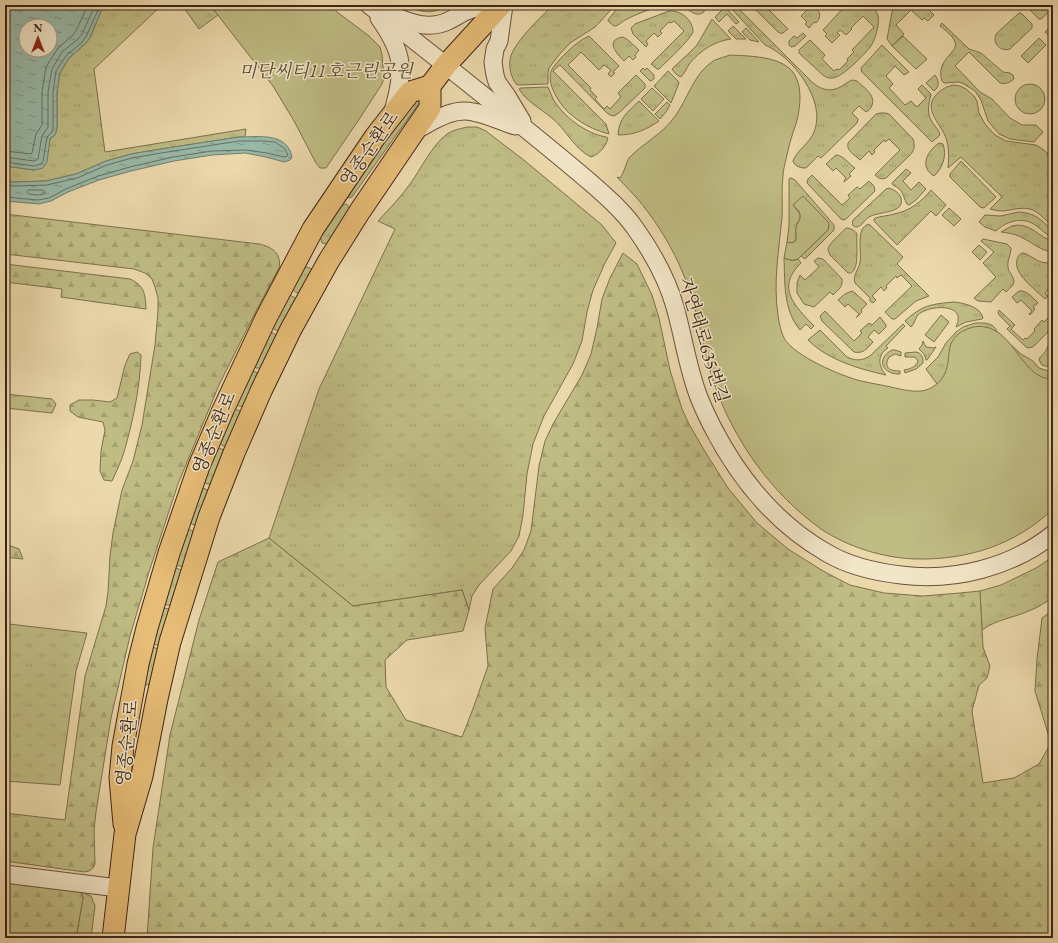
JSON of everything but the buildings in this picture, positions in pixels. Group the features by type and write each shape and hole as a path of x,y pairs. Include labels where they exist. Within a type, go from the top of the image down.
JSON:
{"main road":[{"path":"430,86 501,5"},
{"name":"영종순환로","path":"112,938 125,834 142,776 170,642 209,517 234,452 291,329 328,262 360,211 430,108 430,86 410,92 375,137 313,229 266,318 222,410 169,553 136,672 123,746 120,778 125,834"}],"street":[{"path":"370,5 414,24 424,26 432,26 446,22 467,11 488,5"},
{"path":"370,5 398,50 401,74 392,115"},
{"name":"자연대로635번길","path":"370,5 568,163 615,204 635,227 654,256 668,285 675,305 688,364 697,394 706,415 743,478 767,506 795,532 827,553 852,565 882,573 938,577 968,573 999,564 1028,550 1053,534"},
{"path":"504,5 500,41 495,49 493,62 495,75 497,82 528,131"},
{"path":"413,132 444,115 466,111 478,113 528,131"},
{"path":"5,874 118,888"}],"green space":[{"path":"107,5 162,5 94,69 105,152 246,129 245,137 131,154 106,161 76,174 46,181 5,181 5,166 34,170 46,162 50,139 55,135 57,129 57,92 60,73 69,58 90,38 101,11"},
{"path":"182,5 210,5 218,15 199,29"},
{"name":"미단씨티11호근린공원","path":"210,5 331,5 337,12 369,36 380,47 384,78 382,84 326,168 320,168 316,163 294,121 273,86"},
{"path":"408,5 447,5 438,10 428,12 418,10"},
{"path":"553,5 615,5 595,27 570,43 558,56 549,68 548,84 518,85 514,81 511,72 510,60 512,54 521,39"},
{"path":"620,5 661,5 635,15 614,26 608,20"},
{"path":"682,5 699,5 704,12 701,14 695,14"},
{"path":"751,5 764,5 788,29 782,33 779,33"},
{"path":"846,5 872,5 878,16 877,31 871,46 854,64 840,75 833,78 828,78 800,54 799,50 810,40 825,55 822,59 834,71 837,69 839,70 854,52 852,50 874,27 863,16 846,35 840,30 837,33 840,35 832,43 825,36 827,34 823,30"},
{"path":"895,5 924,5 934,15 928,21 924,18 922,20 911,10 896,25 904,34 892,46 887,39 892,12"},
{"path":"1025,5 1053,5 1053,8 1041,19 1039,19"},
{"path":"729,6 738,8 816,85 824,89 832,90 855,80 871,95 873,101 871,108 866,112 859,106 852,113 858,119 857,123 821,158 818,156 806,168 797,166 793,161 797,153 810,140 814,132 817,120 816,107 812,94 805,81 786,59 765,45"},
{"path":"725,7 739,22 736,24 727,14 719,22 715,17"},
{"path":"812,8 819,12 820,16 818,21 816,23 814,22 809,28 805,24 807,22 801,16 808,9"},
{"path":"669,11 678,12 686,17 691,24 693,32 678,51 659,69 657,69 651,64 684,31 674,21 671,23 669,22 660,31 662,33 658,37 654,33 646,41 648,44 646,47 633,34 631,28 635,24"},
{"path":"1019,13 1021,13 1032,24 1032,28 1010,49 1003,49 996,44 996,34"},
{"path":"712,19 731,39 714,44 704,50 690,63 684,74 681,77 679,76 672,69 697,45"},
{"path":"942,23 969,49 981,53 1003,72 1013,75 1014,79 1011,81 1000,83 969,52 955,66 980,92 992,99 1010,118 1022,125 1036,125 1043,132 1034,142 1010,139 999,134 988,121 981,100 975,91 959,82 944,83 942,81 942,67 944,62 954,50 955,42 949,33 940,26"},
{"path":"1053,24 1053,38 1052,39 1045,32"},
{"path":"733,26 746,39 736,39 728,31"},
{"path":"746,28 759,42 750,40 742,32"},
{"path":"803,33 806,36 795,46 791,47 789,45 789,41 794,36 797,38"},
{"path":"589,36 619,66 613,72 615,73 611,77 608,74 611,70 604,65 599,70 581,52 568,65 591,88 590,90 597,97 595,99 604,109 607,106 610,109 621,97 618,93 636,75 645,84 645,88 614,116 607,113 560,65 553,71 606,124 609,134 584,124 570,113 558,100 551,82 551,71 557,62 573,46"},
{"path":"903,36 927,59 916,69 892,46"},
{"path":"623,37 639,50 633,60 629,56 624,61 614,48 614,41"},
{"path":"1039,38 1046,45 1028,63 1021,56"},
{"path":"882,45 909,72 904,75 895,66 886,76 893,84 889,88 905,105 911,101 917,107 926,98 918,89 922,85 930,93 929,115 940,134 932,142 862,72 862,67"},
{"path":"730,55 761,57 783,64 794,73 799,86 800,100 797,122 790,142 783,172 782,217 776,278 779,321 783,336 789,345 807,358 830,370 852,378 906,390 921,391 930,389 944,376 948,365 950,347 955,338 969,328 980,326 994,330 1001,335 1026,365 1033,371 1040,376 1053,379 1053,509 1023,532 990,548 954,557 916,559 879,554 854,546 831,535 803,515 771,483 744,447 723,407 715,386 697,315 679,264 670,246 654,221 636,197 617,177 620,178 622,176 629,158 663,130 673,119 696,79 707,65 715,60"},
{"path":"643,68 645,70 647,68 654,75 654,79 651,81 649,80 640,71"},
{"path":"668,71 679,83 671,103 654,86"},
{"path":"935,75 938,83 934,91 926,83"},
{"path":"1030,84 1040,89 1045,99 1040,109 1030,114 1020,109 1015,99 1020,89"},
{"path":"953,85 966,89 974,96 977,101 979,113 985,124 995,135 1006,141 1036,145 1047,153 1053,168 1053,226 1039,213 1033,210 1022,208 998,211 990,209 1002,197 961,157 948,168 949,154 947,141 945,135 934,118 931,106 937,94 944,88"},
{"path":"548,87 553,99 569,118 590,132 608,138 606,144 600,152 591,157 585,153 552,118 530,101 519,89"},
{"path":"652,88 664,99 653,111 641,99"},
{"path":"416,95 422,99 352,197 348,198 347,196"},
{"path":"639,101 659,121 640,131 618,135 622,120"},
{"path":"667,102 670,105 660,119 655,114"},
{"path":"876,114 889,114 913,139 914,149 910,155 886,178 883,179 878,178 875,175 900,150 889,139 885,142 884,140 874,150 875,152 872,155 869,151 860,160 850,151 848,148 848,143"},
{"path":"467,127 477,127 486,131 525,161 602,225 616,243 593,290 587,312 582,341 573,364 544,416 533,444 527,474 523,515 519,536 511,551 479,585 472,596 469,610 462,590 353,606 269,538 319,389 395,229 378,221 406,189 436,144 447,134"},
{"path":"939,143 943,144 945,153 942,165 934,176 927,168 926,159 931,150"},
{"path":"836,155 844,158 855,168 849,174 851,176 844,182 846,178 836,168 833,171 826,164"},
{"path":"961,161 996,197 984,208 980,207 950,177 950,174"},
{"path":"906,169 911,173 903,181 911,190 919,182 926,189 909,205 907,204 901,191 892,183"},
{"path":"812,175 842,205 850,198 848,195 857,187 860,189 869,181 874,186 875,191 844,220 841,219 807,183 808,179"},
{"path":"791,178 795,180 834,225 834,230 805,259 801,256 828,230 829,227 793,205 800,214 800,220 797,223 796,239 790,243 787,242 789,226 789,179"},
{"path":"889,188 899,194 901,203 899,207 873,215 859,226 853,226 853,220 886,189"},
{"path":"931,190 946,205 936,216 931,211 897,245 874,221 875,218 900,213 910,208 919,202"},
{"path":"803,196 828,222 828,230 798,259 789,260 784,258 787,242 791,243 795,241 796,227 800,217 799,211 793,205"},
{"path":"341,204 347,205 350,210 328,244 322,243 320,236"},
{"path":"949,208 961,219 954,226 942,215"},
{"path":"1019,212 1033,215 1040,219 1051,229 1048,235 1034,224 1023,220 1008,223 996,231 985,227 979,222 985,215 1000,216"},
{"path":"5,214 259,244 272,249 279,258 280,263 279,268 219,385 178,484 149,572 130,636 111,718 94,830 95,864 89,871 84,872 5,861 5,813 65,820 85,676 106,606 113,533 122,490 133,461 142,425 155,345 158,298 152,279 145,273 134,269 5,254"},
{"path":"869,224 903,257 897,264 929,296 916,301 895,319 892,319 885,312 912,286 901,275 897,278 896,276 886,286 887,288 884,291 881,287 872,296 876,300 873,303 854,280 860,262 860,240 862,230"},
{"path":"1018,225 1028,227 1043,237 1053,241 1053,252 1041,248 1018,236 1001,232 1012,226"},
{"path":"846,228 853,230 857,234 856,267 850,273 848,273 830,255 828,250 831,244"},
{"path":"983,239 1007,244 1011,248 1008,267 1014,283 1006,292 1003,289 991,302 978,301 974,298 996,277 983,263 994,252 981,241"},
{"path":"979,245 987,252 980,260 972,252"},
{"path":"623,253 637,264 652,295 659,318 670,370 682,409 689,424 728,488 757,523 788,549 823,571 850,585 884,593 923,596 980,591 983,647 990,666 987,678 979,685 972,711 983,783 1014,778 1039,764 1051,743 1035,691 1042,618 1053,610 1053,938 147,938 153,848 170,735 199,620 218,562 269,538 353,606 462,590 469,610 463,631 407,640 385,660 386,687 406,720 462,737 488,666 485,628 493,589 512,568 524,550 531,531 539,466 545,441 553,424 582,375 591,354 602,299 610,278"},
{"path":"1023,253 1046,263 1053,263 1053,284 1045,293 1048,296 1045,299 1018,271 1017,260 1019,255"},
{"path":"784,258 791,260 798,259 801,263 793,272 789,281 789,289 795,304 814,326 811,329 806,324 800,330 790,313 786,296"},
{"path":"818,258 823,259 842,279 842,284 833,295 830,292 814,307 804,304 797,293 797,283 800,275 805,280 819,267 814,261"},
{"path":"5,264 130,279 139,285 143,291 146,309 61,297 62,289 5,282"},
{"path":"307,267 312,269 313,272 300,293 296,292 293,289 302,269"},
{"path":"852,291 867,304 856,318 859,314 848,304 845,307 838,300 845,294"},
{"path":"1019,291 1027,293 1038,303 1033,307 1035,309 1030,315 1029,314 1032,311 1021,300 1017,303 1012,297"},
{"path":"290,295 296,300 282,329 276,330 273,328 288,296"},
{"path":"954,302 976,308 982,314 983,318 966,322 956,327 958,319 954,310 948,308 934,308 920,313 911,327 905,321 922,308"},
{"path":"999,310 1015,325 1011,329 1023,340 1025,338 1027,339 1035,331 1034,329 1042,320 1044,322 1050,316 1053,319 1053,327 1033,347 1028,348 1007,329 1010,326 999,315"},
{"path":"825,311 854,341 862,333 860,331 869,323 872,325 880,317 886,327 879,334 874,330 868,337 873,342 867,349 862,352 854,352 822,321 820,316"},
{"path":"941,315 949,322 934,342 925,335"},
{"path":"975,323 985,323 994,326 997,332 1021,354 1033,361 1039,368 1053,371 1053,392 937,384 926,369 938,357 946,343 956,332 963,327"},
{"path":"903,324 905,326 886,346 888,348 880,357 881,368 886,375 844,363 825,353 808,340 820,330 847,357 861,360 870,356"},
{"path":"271,332 277,337 263,367 256,368 254,366 268,333"},
{"path":"1053,337 1051,354 1053,359 1053,368 1042,365 1039,360"},
{"path":"923,341 926,347 936,347 927,360 919,349"},
{"path":"892,350 901,352 901,356 895,354 889,357 887,366 893,370 900,371 900,374 889,372 883,366 884,358"},
{"path":"137,352 141,355 139,380 136,404 127,440 112,481 104,480 100,471 101,451 105,430 103,422 78,417 70,411 70,405 79,400 110,402 117,398 125,365 130,354"},
{"path":"905,353 920,353 922,356 923,363 916,369 905,373 904,370 916,365 918,361 915,357 905,357"},
{"path":"253,371 258,373 258,375 245,405 239,406 236,404"},
{"path":"5,394 52,399 56,404 52,413 5,408"},
{"path":"235,409 241,413 227,446 223,446 219,441"},
{"path":"219,448 225,452 211,484 207,484 203,479 216,449"},
{"path":"202,488 208,490 209,492 197,525 194,525 189,520"},
{"path":"188,529 195,533 186,564 179,566 176,565 175,557"},
{"path":"5,544 19,549 23,559 5,557"},
{"path":"1053,557 1053,597 1034,609 994,623 982,630 980,591 1001,585 1036,568"},
{"path":"176,568 182,572 173,603 167,605 164,604 173,569"},
{"path":"162,609 169,609 159,645 156,645 153,644"},
{"path":"9,624 87,633 76,671 60,785 5,781 5,661"},
{"path":"153,647 158,649 150,684 146,685 144,684"},
{"path":"5,882 82,892 83,898 76,938 5,938"},
{"path":"82,892 91,896 95,906 91,938 76,938 83,898"}],"water":[{"path":"5,5 107,5 101,11 90,38 69,58 60,73 57,92 57,129 55,135 50,139 47,162 43,168 34,170 5,166"},
{"path":"239,137 263,137 278,140 284,143 289,149 292,157 290,160 284,162 245,153 212,155 174,161 99,180 68,192 51,201 39,204 5,201 5,181 46,181 76,174 106,161 131,154"}]}
